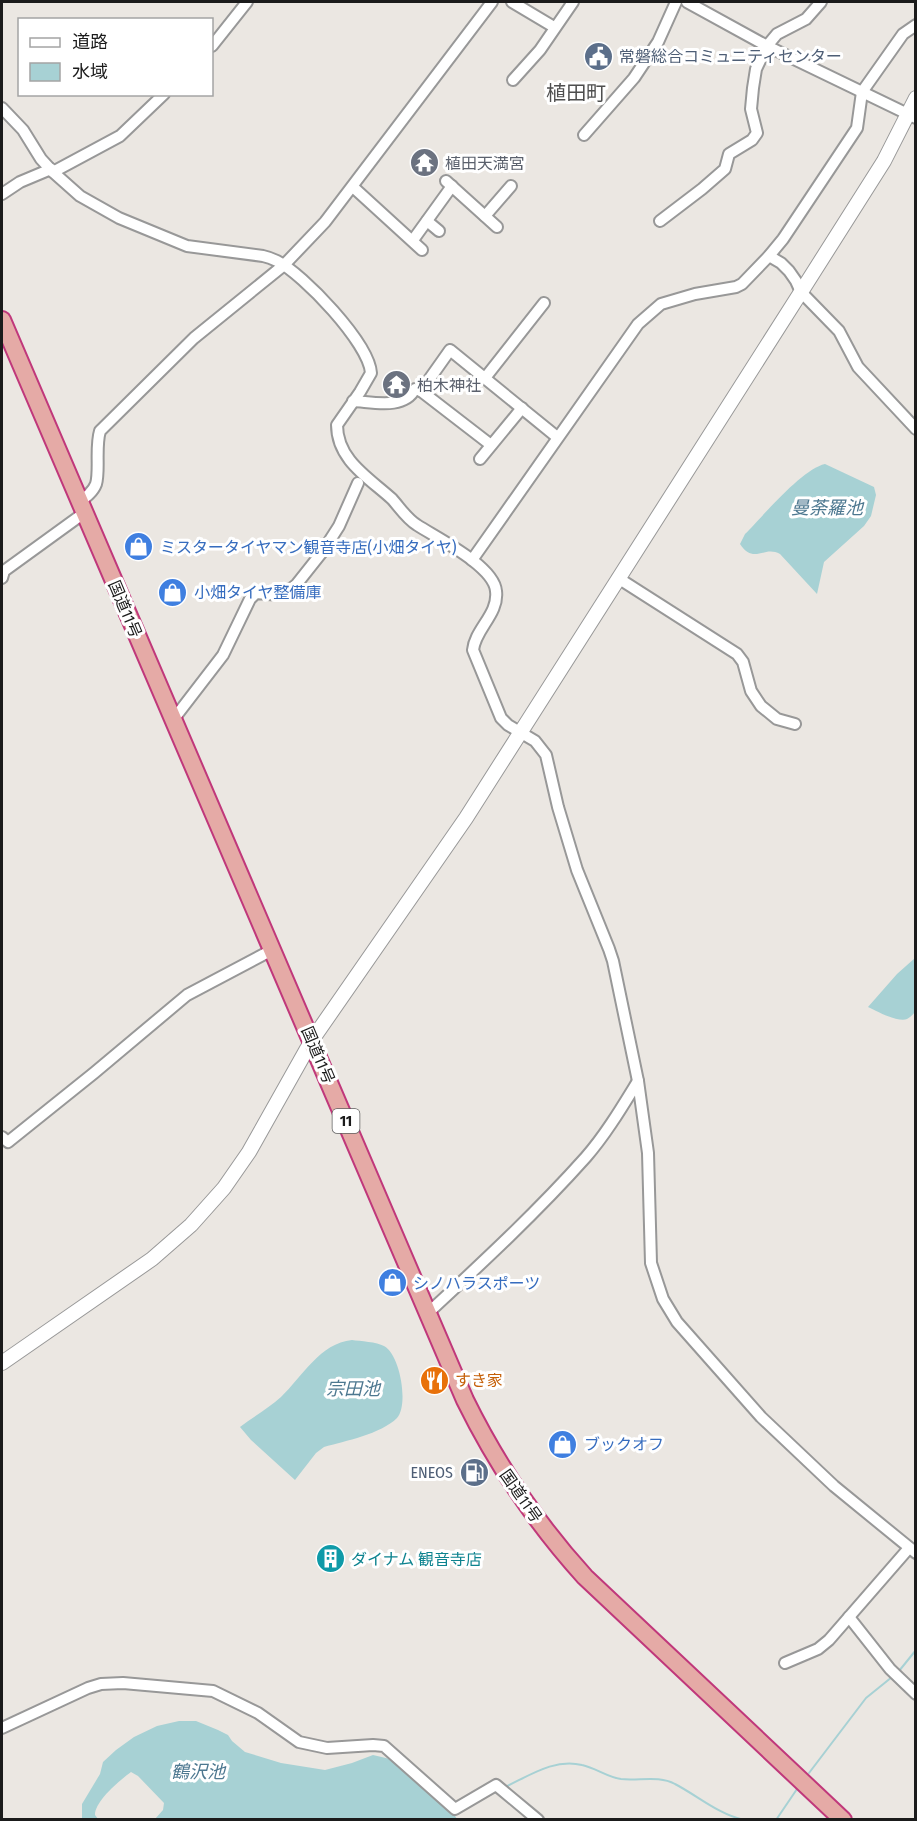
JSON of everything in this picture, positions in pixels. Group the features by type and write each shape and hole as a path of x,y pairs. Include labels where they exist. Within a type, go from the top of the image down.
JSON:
{"highway":[{"name":"国道11号","path":"2,320 465,1400 480,1430 518,1494 556,1544 585,1577 843,1820"}],"street":[{"path":"213,45 247,2"},
{"path":"2,578 4,571 82,508 96,484 100,431 194,338 284,265 325,222 492,2"},
{"path":"512,2 554,27"},
{"path":"513,80 540,50 573,2"},
{"path":"584,135 634,78 658,42 676,2"},
{"path":"687,2 767,46 912,117"},
{"path":"660,220 725,169 729,154 752,140 758,133 751,109 753,87 756,69 767,46 777,34 806,19 821,2"},
{"path":"472,560 638,324 661,304 742,284 769,256 783,239 857,128 862,92 903,34 915,25"},
{"path":"2,194 20,183 52,171 120,136 162,96"},
{"path":"2,1363 152,1259 199,1216 224,1188 249,1152 312,1040 466,818 912,117 915,98"},
{"path":"2,108 23,130 41,159 80,196 109,212 187,246 263,256 275,260 307,284 350,331 368,362 371,372 337,425 339,442 344,455 392,499 415,524 472,560 493,582 496,590 494,608 476,639 473,650 501,718 508,725 535,741 546,755 558,807 577,870 613,961 638,1081 648,1153 651,1263 663,1299 677,1322 761,1417 834,1486 912,1550 829,1640 818,1649 785,1663"},
{"path":"413,240 449,184 497,227"},
{"path":"485,216 511,186"},
{"path":"353,187 422,250"},
{"path":"427,220 439,231"},
{"path":"769,256 789,271 801,292 838,331 858,367 915,429"},
{"path":"485,378 544,303"},
{"path":"421,391 450,350 557,438"},
{"path":"353,401 379,403 402,401 408,398 415,389 421,391 491,445"},
{"path":"480,459 522,408"},
{"path":"173,720 223,656 250,599 256,593 280,595 286,593 303,577 339,526 358,483"},
{"path":"618,578 737,654 743,662 751,691 761,706 777,719 795,724"},
{"path":"2,1137 8,1142 187,995 272,950"},
{"path":"428,1313 501,1245 587,1156 614,1120 638,1081"},
{"path":"849,1617 890,1669 915,1694"},
{"path":"2,1728 101,1684 123,1683 213,1692 258,1713 299,1742 327,1748 384,1746 455,1809 496,1785 538,1820"}],"water":[{"name":"曼荼羅池","path":"825,464 874,487 876,495 871,516 864,526 824,562 817,594 780,554 750,553 740,544 745,534 783,494 805,475"},
{"path":"915,958 915,1012 903,1020 868,1007 897,974"},
{"name":"宗田池","path":"352,1340 384,1346 390,1351 401,1380 401,1412 390,1424 382,1428 324,1447 316,1453 295,1480 240,1427 281,1397 312,1362 330,1347"},
{"name":"鶴沢池","path":"179,1721 196,1721 218,1730 228,1735 245,1752 281,1763 325,1770 373,1755 390,1759 451,1810 457,1819 155,1819 163,1810 164,1803 138,1776 131,1772 108,1792 99,1804 95,1815 98,1819 82,1818 82,1804 100,1774 103,1762 134,1737 157,1726"}],"waterway":[{"path":"899,1671 916,1650"},
{"path":"809,1773 866,1698 892,1677"},
{"path":"505,1787 542,1769 572,1763 587,1766 621,1779 669,1781 717,1809 744,1820"},
{"path":"776,1820 797,1789"},
{"path":"481,1800 497,1791"}],"place":[{"name":"常磐総合コミュニティセンター","path":"598,56"},
{"name":"植田天満宮","path":"424,163"},
{"name":"柏木神社","path":"396,385"},
{"name":"ミスタータイヤマン観音寺店(小畑タイヤ)","path":"139,547"},
{"name":"小畑タイヤ整備庫","path":"173,592"},
{"name":"シノハラスポーツ","path":"392,1283"},
{"name":"すき家","path":"434,1380"},
{"name":"ブックオフ","path":"563,1444"},
{"name":"ENEOS","path":"474,1472"},
{"name":"ダイナム 観音寺店","path":"330,1559"}],"district":[{"name":"植田町","path":"576,93"}]}
